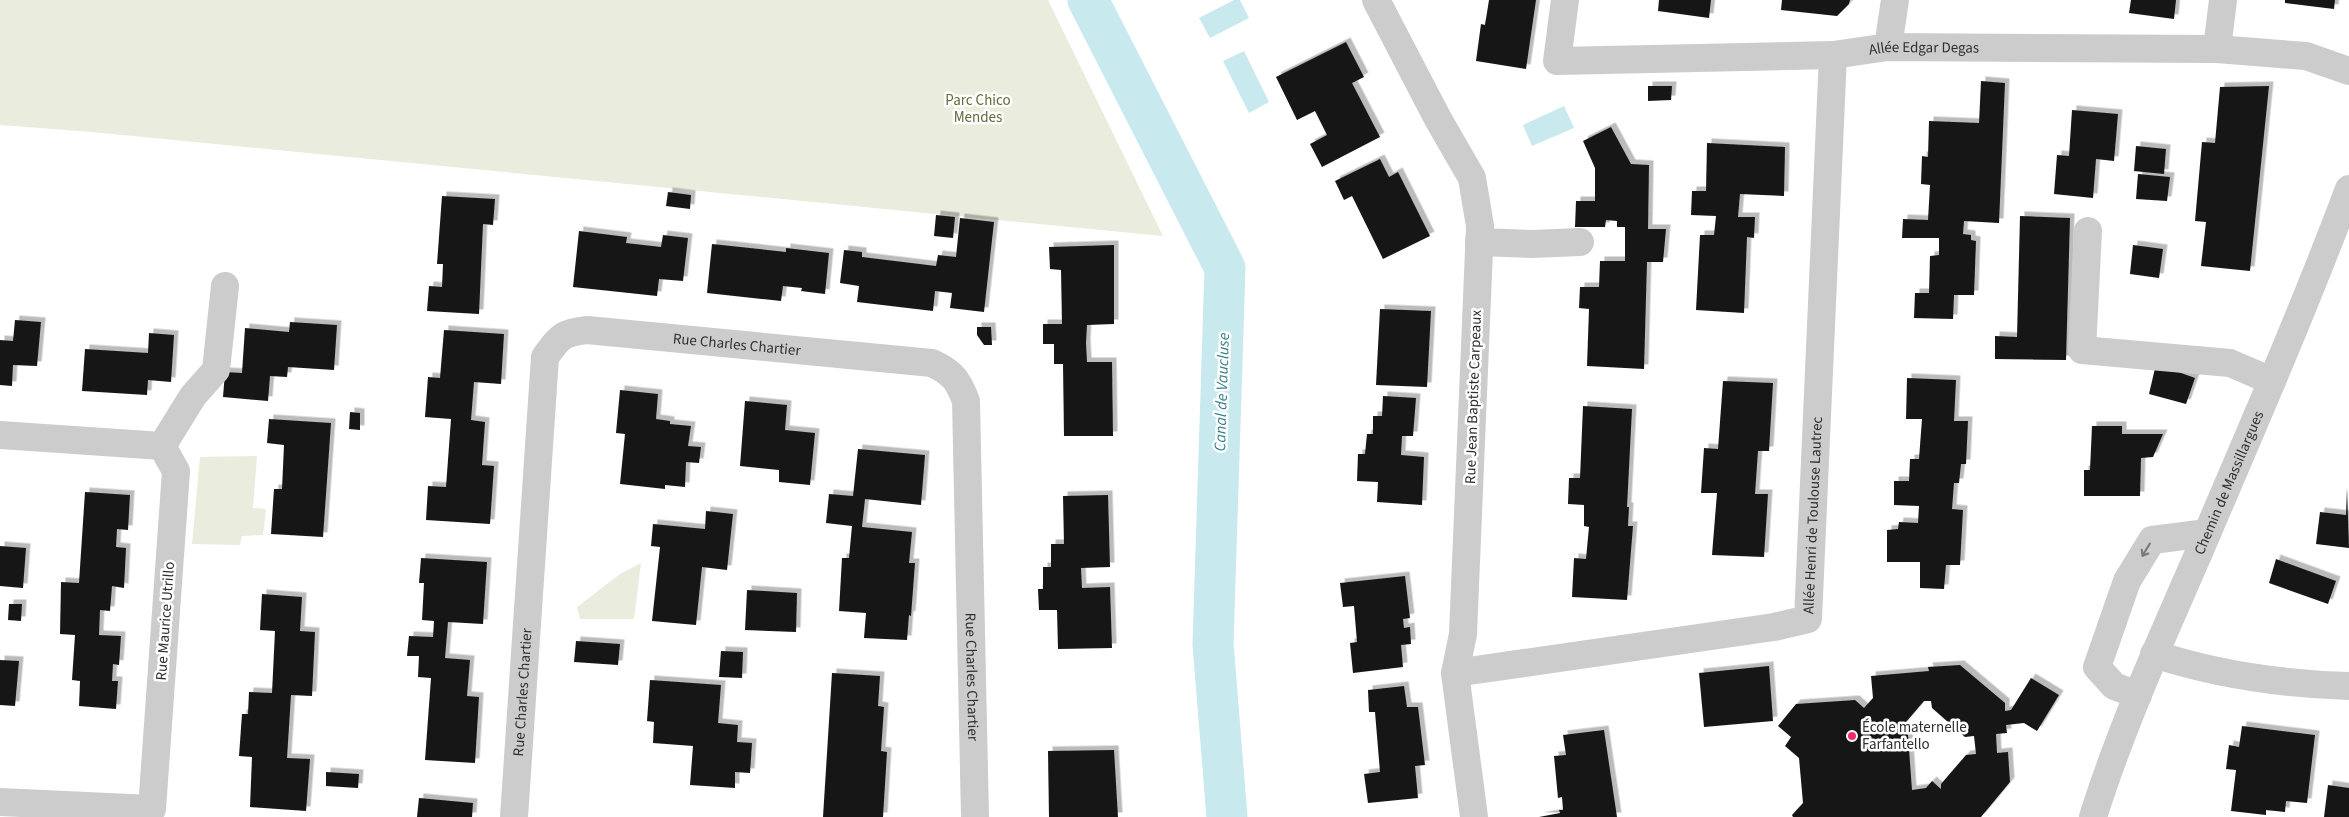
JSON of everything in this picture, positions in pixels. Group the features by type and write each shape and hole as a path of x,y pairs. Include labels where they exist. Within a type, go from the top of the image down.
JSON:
{"street":[{"name":"Rue Jean Baptiste Carpeaux","path":"1376,0 1438,119 1472,178 1480,226 1463,634 1455,673 1474,817"},
{"name":"Allée Edgar Degas","path":"1565,0 1556,61 1833,55 1888,47 2217,49 2306,56 2349,71"},
{"path":"1888,47 1895,0"},
{"path":"2217,49 2224,0"},
{"name":"Allée Henri de Toulouse Lautrec","path":"1455,673 1774,627 1808,619 1833,55"},
{"name":"Chemin de Massillargues","path":"2093,817 2106,774 2154,654 2311,290 2349,190"},
{"path":"2088,231 2082,350 2230,364 2272,381"},
{"path":"1479,242 1532,244 1580,242"},
{"path":"0,435 162,446 193,396 216,370 225,286"},
{"name":"Rue Charles Chartier","path":"514,817 545,357 557,341 567,332 586,330 932,364 946,370 958,382 966,401 975,817"},
{"name":"Rue Maurice Utrillo","path":"0,802 152,813 176,471 162,446"},
{"path":"2138,695 2114,686 2097,667 2127,582 2152,540 2207,533"},
{"path":"2154,654 2194,667 2296,684 2349,686"},
{"name":"Chemin de Massillargues","path":"2103,817 2106,774"}],"green space":[{"name":"Parc Chico Mendes","path":"0,0 1048,0 1163,236 92,132 0,125"},
{"path":"257,456 253,508 266,509 263,535 242,536 240,545 192,544 200,457"},
{"path":"641,563 634,619 580,619 577,607 620,574"}],"water":[{"path":"1234,0 1240,0 1249,18 1210,38 1199,18"},
{"path":"1244,51 1269,102 1249,113 1223,61"},
{"path":"1564,106 1574,128 1532,146 1523,125"}],"building":[{"path":"1489,0 1536,0 1526,69 1476,61 1481,24 1485,25"},
{"path":"1659,0 1711,0 1709,18 1658,11"},
{"path":"1782,0 1850,0 1849,4 1837,16 1781,10"},
{"path":"2131,0 2176,0 2174,19 2129,13"},
{"path":"2285,0 2335,0 2334,9 2285,3"},
{"path":"1346,42 1364,77 1352,83 1380,137 1322,167 1310,144 1327,135 1315,111 1297,120 1276,77"},
{"path":"1981,81 2005,83 1999,223 1964,221 1963,234 1971,235 1971,240 1976,241 1974,295 1954,295 1953,319 1914,318 1915,293 1929,293 1930,256 1939,255 1939,238 1902,238 1903,219 1928,220 1930,185 1921,184 1922,156 1928,157 1929,121 1979,123"},
{"path":"1648,86 1672,86 1671,100 1648,101"},
{"path":"2269,86 2250,271 2201,266 2206,222 2195,221 2202,142 2215,143 2220,87"},
{"path":"2072,110 2118,114 2114,161 2096,159 2093,198 2054,194 2057,155 2069,156"},
{"path":"1611,127 1631,164 1649,165 1648,229 1666,229 1663,262 1647,262 1644,369 1587,366 1589,309 1579,308 1580,287 1599,287 1600,261 1625,261 1625,227 1617,227 1617,221 1606,220 1605,227 1575,227 1576,201 1595,201 1595,168 1583,141"},
{"path":"1707,143 1785,147 1784,196 1740,194 1738,217 1755,217 1754,238 1747,237 1744,313 1696,310 1700,235 1714,235 1716,216 1691,215 1692,191 1706,191"},
{"path":"2136,146 2166,149 2164,174 2134,171"},
{"path":"1380,159 1389,177 1398,172 1430,236 1383,259 1352,196 1344,200 1335,181"},
{"path":"2138,174 2170,177 2167,201 2136,199"},
{"path":"668,192 691,195 690,209 666,206"},
{"path":"442,196 495,199 493,225 483,224 479,314 427,311 429,286 442,287 443,264 437,264"},
{"path":"936,215 955,217 953,238 934,236"},
{"path":"2020,216 2070,218 2066,360 1995,359 1995,336 2017,337"},
{"path":"960,218 994,222 984,312 950,308 952,293 935,291 933,311 857,302 859,286 840,283 844,250 862,252 862,257 936,266 938,255 956,257"},
{"path":"579,231 627,237 626,243 661,247 663,235 688,238 683,281 659,279 657,296 573,287"},
{"path":"712,244 786,252 786,248 829,253 825,294 801,291 802,288 783,286 781,301 707,293"},
{"path":"1114,245 1114,324 1087,325 1086,343 1087,362 1112,362 1113,436 1064,436 1063,364 1054,364 1054,344 1043,344 1043,324 1062,324 1061,270 1050,269 1049,247"},
{"path":"2133,245 2163,249 2159,278 2130,274"},
{"path":"1380,309 1431,311 1427,387 1376,385"},
{"path":"15,320 41,322 37,366 13,365 12,386 0,385 0,340 13,341"},
{"path":"290,322 337,325 334,370 288,367 287,377 270,376 268,401 223,397 225,372 242,373 245,328 289,332"},
{"path":"977,327 991,327 992,345 984,345 977,335"},
{"path":"444,330 504,334 501,384 474,382 471,420 485,422 482,465 494,466 490,524 426,520 428,486 446,487 451,419 425,417 428,377 440,378"},
{"path":"149,333 174,335 171,382 148,380 147,395 82,391 85,349 148,353"},
{"path":"2156,364 2195,378 2186,404 2149,394"},
{"path":"1907,378 1956,380 1954,421 1968,421 1966,464 1961,464 1959,483 1954,483 1952,509 1963,510 1960,565 1946,565 1944,589 1920,588 1920,562 1887,562 1887,530 1898,529 1899,522 1918,523 1919,506 1894,505 1894,481 1909,481 1910,459 1919,459 1922,419 1906,419"},
{"path":"1723,381 1773,383 1769,451 1758,451 1755,494 1768,494 1764,557 1712,555 1717,493 1701,493 1704,448 1718,449"},
{"path":"620,390 658,394 656,419 670,421 670,424 691,426 688,446 701,447 699,463 686,462 685,487 665,485 665,489 620,484 625,434 616,433"},
{"path":"1383,396 1416,398 1413,436 1402,436 1401,455 1424,457 1422,505 1377,502 1378,482 1357,481 1358,454 1365,454 1367,434 1373,434 1373,416 1382,416"},
{"path":"745,401 787,405 785,430 815,433 810,485 779,482 779,470 740,466"},
{"path":"1583,406 1632,409 1627,507 1629,507 1628,526 1633,526 1627,600 1572,597 1574,558 1586,559 1589,527 1584,526 1584,505 1568,504 1569,478 1580,478"},
{"path":"350,412 360,413 360,430 349,429"},
{"path":"269,419 331,423 323,537 271,534 274,489 282,489 284,445 267,443"},
{"path":"2092,426 2122,426 2122,434 2163,434 2153,457 2141,458 2140,496 2084,496 2084,470 2090,470"},
{"path":"858,449 925,455 921,505 865,499 862,527 912,532 909,563 915,563 907,640 864,638 866,613 839,611 842,558 849,558 852,526 826,523 829,494 853,496"},
{"path":"2347,488 2349,548 2316,544 2320,512 2346,515"},
{"path":"85,492 130,495 128,530 117,529 116,547 126,548 124,588 112,586 110,611 100,610 99,635 121,636 119,665 113,664 112,681 118,681 116,709 79,706 80,681 72,680 75,635 60,634 61,582 79,583"},
{"path":"1108,495 1110,567 1081,568 1082,588 1110,587 1112,648 1058,649 1057,610 1039,610 1038,589 1043,589 1043,567 1051,567 1051,544 1064,544 1063,496"},
{"path":"706,511 733,514 727,570 702,567 696,625 652,621 660,547 651,546 653,524 705,529"},
{"path":"0,546 26,548 23,588 0,586"},
{"path":"421,558 487,562 483,624 448,622 445,658 470,660 467,696 479,697 475,763 425,760 431,678 418,677 419,656 407,656 409,636 433,637 434,621 422,620 424,583 419,583"},
{"path":"2276,559 2336,581 2328,604 2269,583"},
{"path":"1405,576 1410,618 1403,619 1404,628 1410,627 1411,644 1401,645 1403,667 1353,673 1350,643 1357,642 1354,606 1343,607 1340,583"},
{"path":"747,590 797,593 796,632 745,630"},
{"path":"262,594 302,597 300,631 315,632 312,696 291,695 287,758 310,759 306,811 250,807 252,757 239,756 242,714 248,714 249,692 272,693 275,631 260,630"},
{"path":"9,604 22,604 21,621 8,620"},
{"path":"576,641 620,644 618,665 574,662"},
{"path":"721,651 743,652 742,678 719,677"},
{"path":"0,660 19,661 15,706 0,705"},
{"path":"1960,665 2005,703 2005,711 2011,710 2031,678 2059,695 2037,731 2024,723 2006,725 2007,733 1996,734 1997,753 2008,752 2010,782 1981,817 1793,817 1792,815 1803,803 1799,758 1785,746 1791,737 1778,726 1796,704 1855,700 1864,708 1873,698 1871,676 1929,671 1928,667","holes":["1924,701 1931,701 1932,708 1965,737 1974,736 1976,754 1966,755 1941,784 1941,789 1932,781 1926,788 1912,790 1908,735 1900,729"]},
{"path":"1769,666 1773,721 1704,727 1699,673"},
{"path":"832,673 880,676 878,706 884,707 881,751 887,752 883,817 823,817"},
{"path":"650,680 721,685 718,723 738,725 737,742 752,743 750,773 735,772 735,788 690,785 693,746 653,743 654,722 647,721"},
{"path":"1404,686 1407,707 1418,707 1425,765 1415,766 1418,798 1368,803 1364,774 1380,772 1375,712 1369,712 1368,690"},
{"path":"2242,726 2315,735 2307,803 2286,801 2285,812 2266,810 2266,815 2231,811 2236,770 2226,769 2229,745 2239,747"},
{"path":"1604,730 1617,817 1539,817 1560,813 1559,810 1563,810 1562,797 1558,798 1554,756 1566,755 1563,735"},
{"path":"1114,750 1118,817 1049,817 1048,751"},
{"path":"326,772 359,774 358,788 326,786"},
{"path":"2328,785 2349,788 2349,817 2324,817"},
{"path":"419,798 473,803 472,817 417,817"}],"waterway":[{"name":"Canal de Vaucluse","path":"1088,0 1225,268 1213,644 1227,817"}],"place":[{"name":"École maternelle Farfantello","path":"1852,736"}]}
